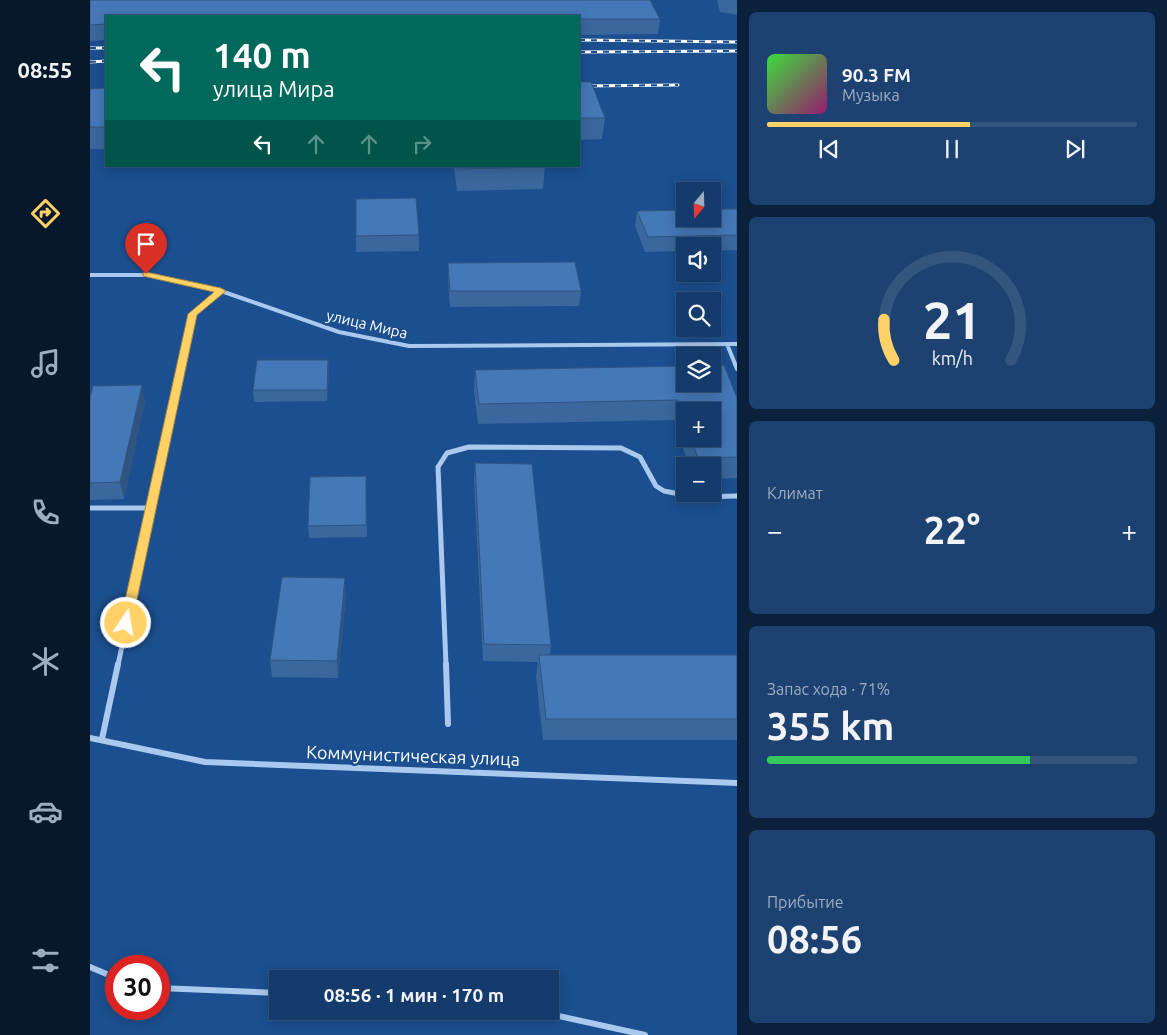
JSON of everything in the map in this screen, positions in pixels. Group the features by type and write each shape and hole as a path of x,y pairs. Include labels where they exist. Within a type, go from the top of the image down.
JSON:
{"street":[{"name":"улица Мира","path":"90,275 146,274 221,291 339,332 409,346 737,344"},
{"path":"102,738 192,314 221,291"},
{"path":"727,344 737,370"},
{"path":"448,724 438,467 447,453 468,447 621,448 635,452 644,460 655,485 669,494 684,496 737,496"},
{"path":"90,508 151,508"},
{"name":"Коммунистическая улица","path":"90,738 102,738 205,762 737,783"},
{"path":"90,966 105,973"},
{"path":"170,988 269,993"},
{"path":"559,1016 645,1035"}],"building":[{"path":"90,0 650,0 660,19 580,19 580,15 105,15 105,24 90,25"},
{"path":"580,82 591,82 605,118 580,118"},
{"path":"105,88 105,127 90,127 90,89"},
{"path":"458,167 545,167 458,169"},
{"path":"416,198 419,235 356,236 356,199"},
{"path":"721,209 737,209 737,235 648,237 637,211 676,210 676,228 721,228"},
{"path":"575,262 581,291 450,291 448,263"},
{"path":"257,360 328,360 327,390 253,390"},
{"path":"721,365 724,365 737,398 737,457 698,457 694,447 721,447 721,402 679,402 678,400 479,404 475,370 676,366 676,392 721,392"},
{"path":"142,385 120,482 90,483 90,397 93,386"},
{"path":"475,463 532,464 551,645 484,644"},
{"path":"366,476 366,525 308,526 310,477"},
{"path":"282,577 345,578 337,661 270,660"},
{"path":"539,655 737,655 737,719 546,719"}],"railway":[{"path":"580,40 737,42"},
{"path":"90,48 105,48"},
{"path":"580,52 737,51"},
{"path":"90,62 105,61"},
{"path":"580,86 678,85"}],"route":[{"path":"126,623 192,314 221,291 146,274"}]}
